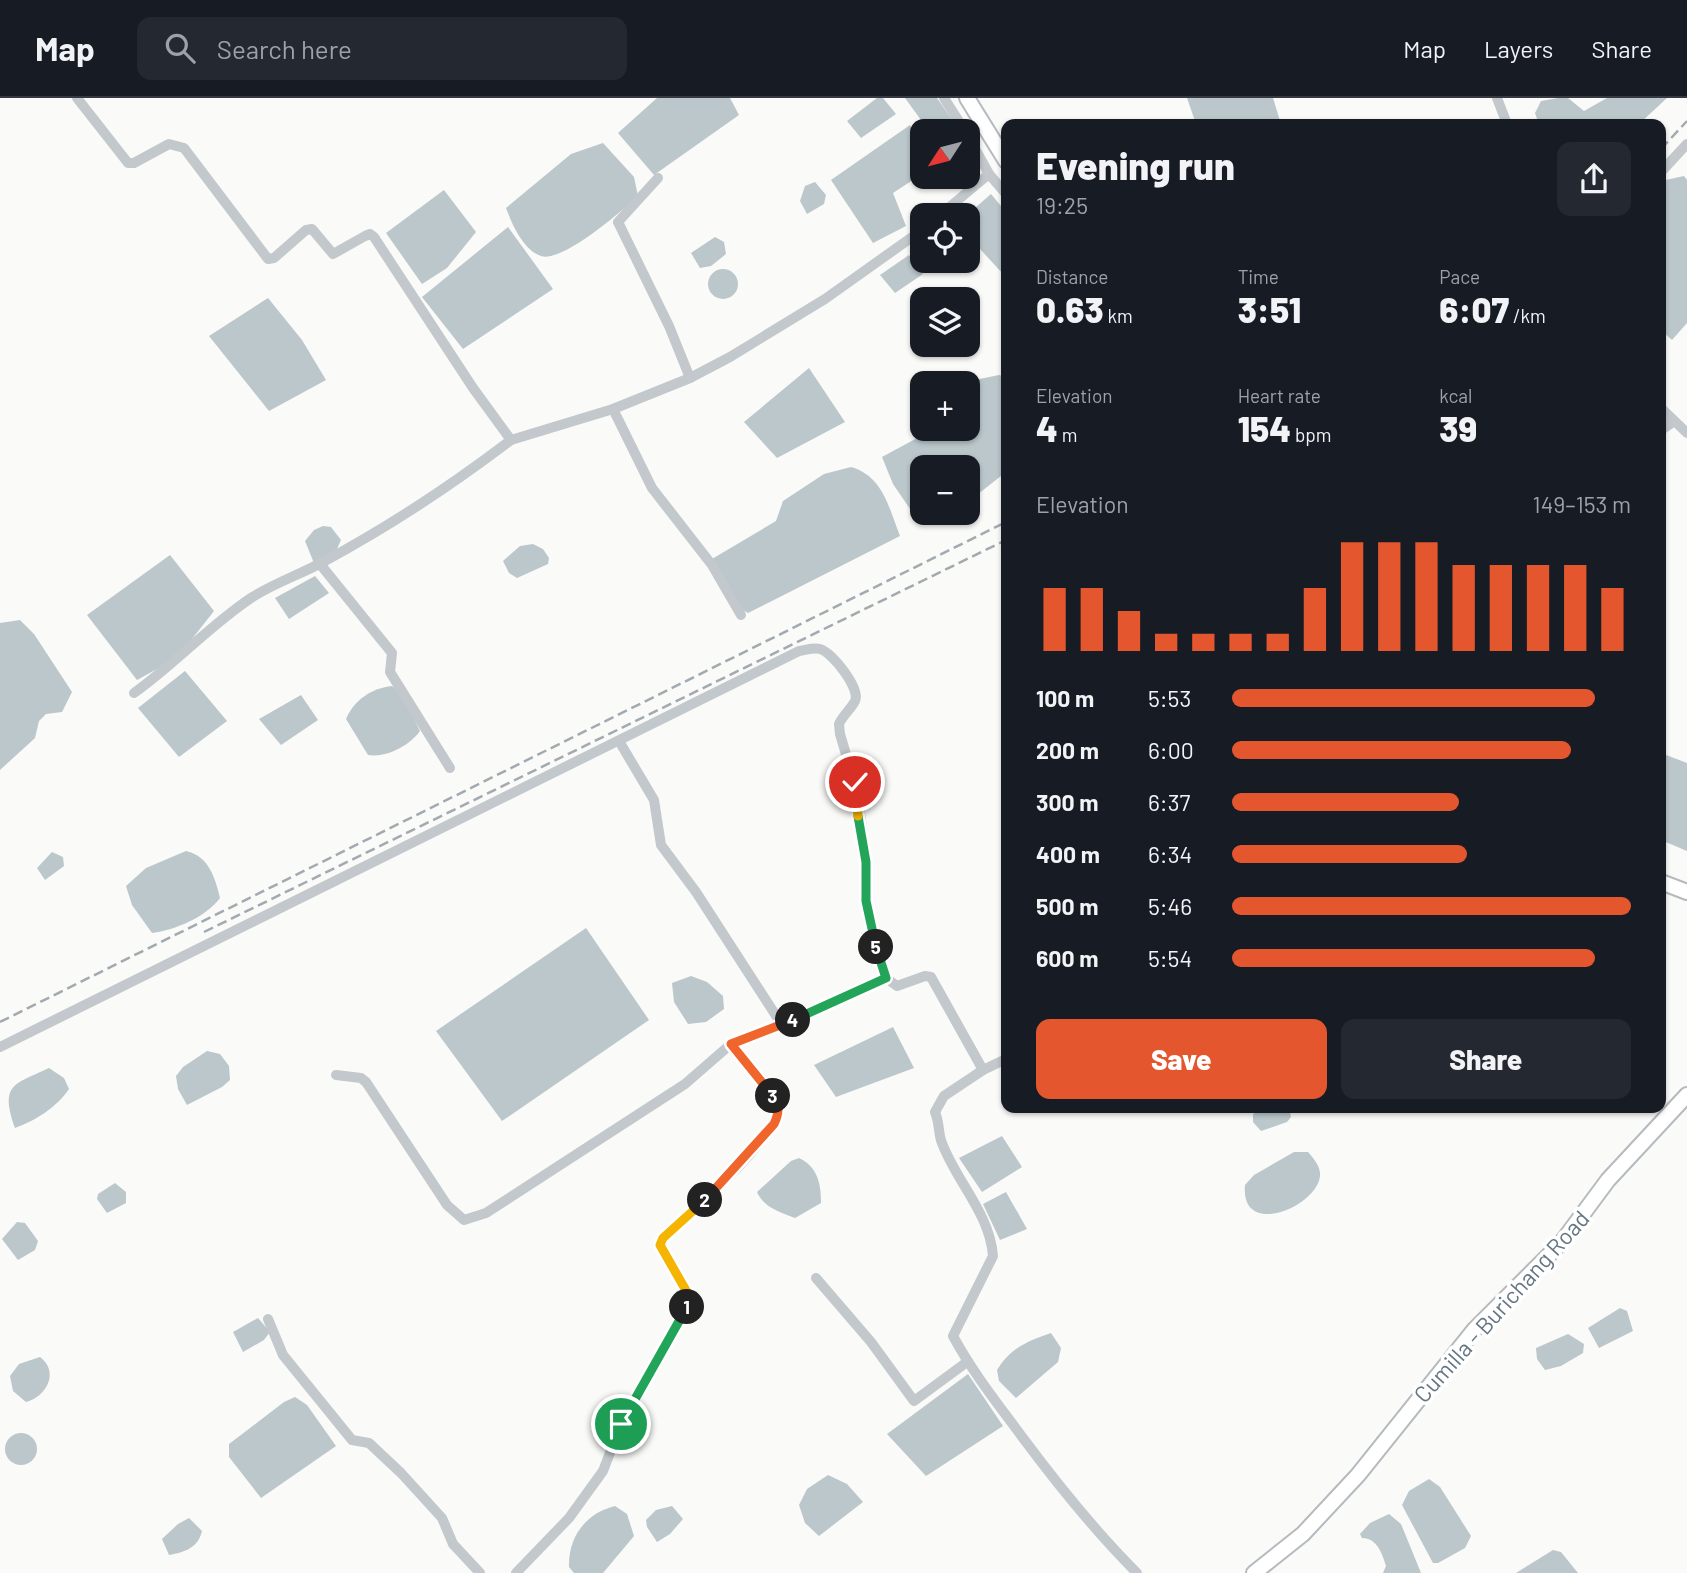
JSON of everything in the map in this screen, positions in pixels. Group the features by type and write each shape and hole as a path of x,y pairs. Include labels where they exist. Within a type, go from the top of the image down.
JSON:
{"main road":[{"path":"967,98 1001,153"},
{"path":"1666,884 1687,892"},
{"name":"Cumilla - Burichang Road","path":"1254,1573 1303,1534 1358,1475 1475,1329 1562,1242 1608,1180 1687,1095"}],"street":[{"path":"78,98 128,163 134,163 169,144 184,148 268,258 274,258 306,230 312,229 333,254 370,234 374,237 472,388 511,440"},
{"path":"944,98 957,119"},
{"path":"1497,98 1505,119"},
{"path":"1666,167 1687,144"},
{"path":"980,158 1001,188"},
{"path":"954,203 989,174"},
{"path":"659,177 618,222 669,326 690,378"},
{"path":"134,693 251,598 290,576 320,564 465,475 511,440 613,409 690,378 825,299 910,239"},
{"path":"613,409 652,488 712,565 741,615"},
{"path":"1666,413 1687,433"},
{"path":"1666,427 1674,422"},
{"path":"320,564 392,653 390,672 450,768"},
{"path":"0,1047 799,651 817,648 828,652 845,673 856,694 855,702 839,724 840,734 858,795 866,862 866,901 886,978 897,986 925,976 931,977 983,1070"},
{"path":"619,741 654,800 662,845 696,892 782,1025"},
{"path":"336,1075 361,1078 366,1082 447,1205 464,1220 486,1213 675,1091 731,1044 782,1025 886,978"},
{"path":"516,1573 569,1518 603,1471 621,1424 688,1304 684,1286 663,1253 660,1245 663,1238 716,1190 765,1136 779,1114 778,1103 731,1044"},
{"path":"1001,1061 944,1096 935,1112 941,1126 940,1141 980,1215 992,1246 989,1270 953,1330 953,1336 967,1362 1055,1480 1100,1536 1137,1573"},
{"path":"816,1279 871,1342 914,1401 967,1362"},
{"path":"268,1320 283,1355 352,1440 369,1443 401,1473 442,1518 453,1544 480,1573"}],"shaded area":[{"path":"657,98 730,98 739,115 654,175 618,133"},
{"path":"877,98 883,98 896,114 861,138 847,121"},
{"path":"905,98 937,98 952,119 920,119"},
{"path":"1187,98 1273,98 1279,119 1194,119"},
{"path":"1568,98 1584,111 1607,98 1667,98 1644,119 1537,119 1535,113 1541,101"},
{"path":"910,125 910,182 893,193 906,226 873,243 831,180"},
{"path":"603,143 634,177 638,196 606,223 563,252 551,256 535,253 519,236 506,208 571,154"},
{"path":"1684,176 1687,180 1687,323 1672,340 1666,335 1666,180"},
{"path":"815,182 826,195 824,204 807,214 800,201 805,186"},
{"path":"444,190 476,232 447,268 422,284 386,233"},
{"path":"991,194 1001,206 1001,272 980,249 980,204"},
{"path":"508,227 553,289 463,349 422,297"},
{"path":"715,237 724,242 726,254 711,266 700,268 691,253"},
{"path":"909,255 910,273 923,274 895,293 880,275"},
{"path":"723,269 734,273 738,284 734,295 723,299 712,295 708,284 712,273"},
{"path":"268,298 302,340 326,380 269,411 209,336"},
{"path":"809,368 845,422 777,458 744,422"},
{"path":"1001,376 1001,476 980,493 980,455 910,455 910,509 893,484 882,457 912,441 980,441 980,379"},
{"path":"851,467 862,471 878,485 900,536 748,613 740,608 712,559 776,521 783,501 824,474"},
{"path":"323,526 331,527 341,540 337,549 314,563 305,541 314,530"},
{"path":"533,544 543,549 549,558 548,564 517,578 509,573 503,561 520,546"},
{"path":"170,555 214,611 177,658 137,680 87,615"},
{"path":"315,576 329,593 289,619 275,598"},
{"path":"20,620 34,634 72,692 62,712 46,714 39,721 35,738 0,770 0,623"},
{"path":"185,671 227,721 179,757 138,708"},
{"path":"392,686 401,694 420,731 410,742 397,750 382,755 368,755 346,719 349,712 365,696"},
{"path":"301,695 318,720 281,745 259,719"},
{"path":"1666,755 1687,763 1687,851 1666,842"},
{"path":"186,851 206,863 220,898 207,911 189,922 152,933 132,905 126,886 146,868"},
{"path":"52,852 63,857 64,866 45,880 37,868"},
{"path":"586,928 649,1020 502,1121 436,1031"},
{"path":"691,976 707,982 723,996 724,1009 706,1022 688,1024 674,1002 672,983"},
{"path":"893,1027 914,1068 836,1097 814,1065"},
{"path":"207,1051 220,1054 229,1066 230,1080 187,1105 178,1089 176,1076 183,1067"},
{"path":"49,1068 64,1078 69,1089 45,1113 15,1128 9,1102 13,1088 26,1078"},
{"path":"1290,1113 1291,1117 1287,1122 1261,1131 1253,1122 1253,1114"},
{"path":"1002,1136 1022,1167 982,1192 959,1158"},
{"path":"1294,1152 1308,1152 1317,1163 1320,1176 1316,1188 1294,1207 1266,1214 1254,1211 1247,1201 1245,1185 1254,1175"},
{"path":"799,1158 810,1166 817,1177 821,1203 795,1218 768,1206 757,1192 791,1161"},
{"path":"115,1183 126,1192 126,1203 107,1213 97,1199 98,1194"},
{"path":"1006,1192 1027,1229 1000,1240 983,1204"},
{"path":"17,1222 25,1223 38,1241 35,1250 18,1260 2,1239"},
{"path":"1620,1308 1627,1311 1633,1331 1599,1348 1588,1328"},
{"path":"258,1318 270,1332 264,1340 243,1352 233,1332"},
{"path":"1051,1333 1061,1348 1058,1362 1016,1398 999,1381 997,1370 1020,1346"},
{"path":"1568,1334 1584,1344 1583,1353 1561,1366 1545,1370 1537,1359 1536,1348"},
{"path":"40,1357 46,1363 50,1377 44,1390 26,1402 13,1391 10,1376 19,1364"},
{"path":"968,1374 1003,1426 926,1476 887,1434"},
{"path":"295,1397 307,1405 336,1446 261,1498 229,1457 229,1444 284,1402"},
{"path":"21,1433 32,1438 37,1449 32,1460 21,1465 10,1460 5,1449 10,1438"},
{"path":"828,1475 847,1484 863,1502 819,1536 805,1523 799,1505 807,1489"},
{"path":"1429,1479 1440,1487 1471,1536 1465,1548 1438,1563 1433,1563 1402,1505 1409,1491"},
{"path":"615,1506 627,1514 634,1536 603,1573 574,1573 569,1567 575,1536 595,1514"},
{"path":"672,1506 683,1519 670,1534 657,1542 647,1527 646,1520 656,1510"},
{"path":"1389,1514 1401,1524 1421,1573 1383,1573 1386,1566 1378,1547 1372,1541 1362,1538 1360,1534 1370,1523"},
{"path":"189,1518 202,1531 200,1537 190,1548 169,1555 162,1539"},
{"path":"1553,1550 1561,1552 1578,1573 1516,1573"}],"railway":[{"path":"1666,144 1687,121"},
{"path":"0,1022 1001,524"},
{"path":"204,932 1001,542"}],"route":[{"path":"621,1424 688,1304 688,1294 663,1253 660,1245 663,1238 716,1190 756,1147 779,1114 778,1103 768,1088 731,1044 782,1025 886,978 866,901 866,862 855,782"}]}
